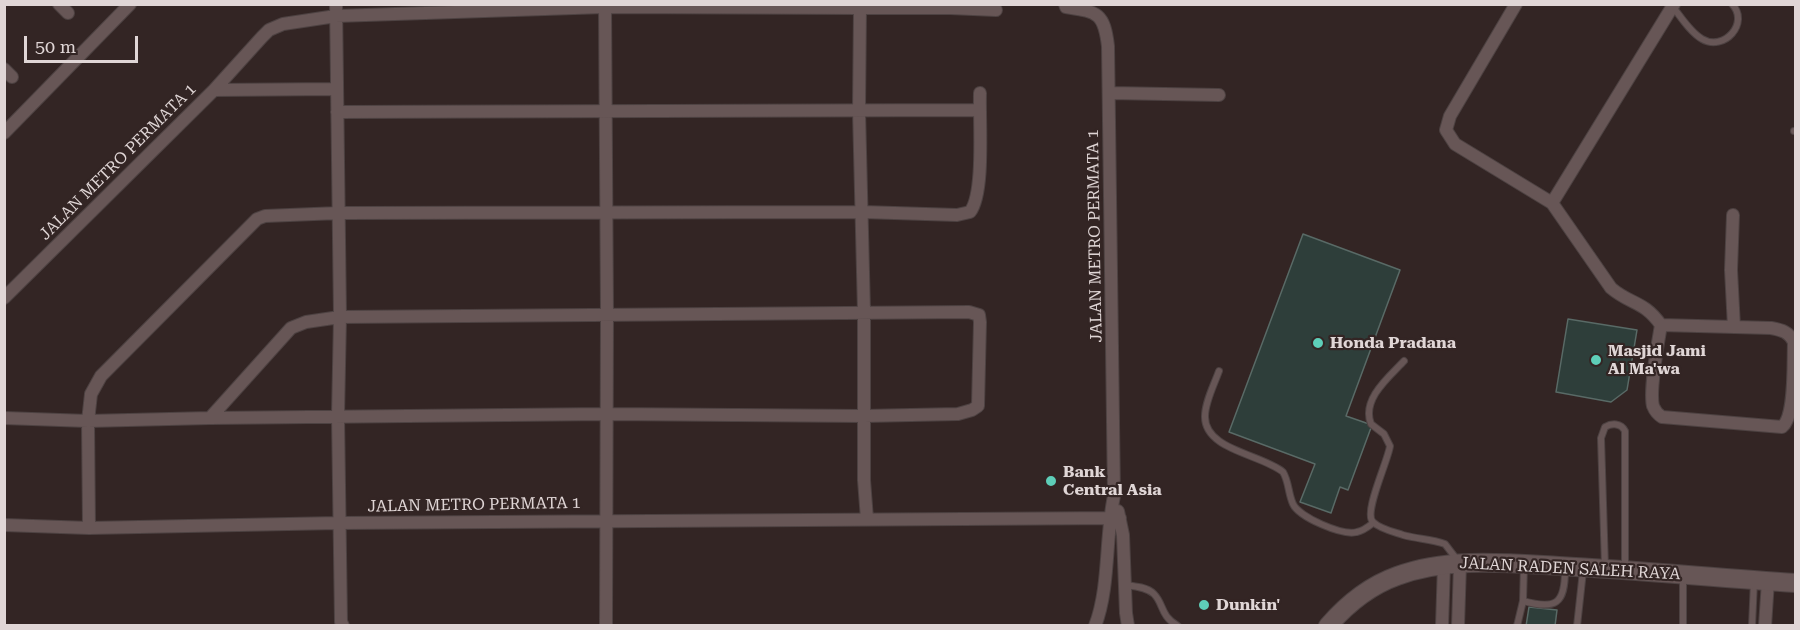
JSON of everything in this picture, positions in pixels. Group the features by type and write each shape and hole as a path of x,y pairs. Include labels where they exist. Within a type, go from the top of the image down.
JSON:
{"main road":[{"name":"JALAN RADEN SALEH RAYA","path":"1328,626 1344,608 1371,587 1399,575 1452,564 1524,564 1606,568 1796,583"}],"street":[{"path":"4,133 130,4"},
{"name":"JALAN METRO PERMATA 1","path":"1065,4 1066,7 1092,13 1102,19 1106,27 1108,46 1114,518 1104,592 1095,626"},
{"path":"1516,4 1450,116 1446,130 1455,144 1552,203 1611,288 1652,312 1661,325 1653,400 1657,413 1662,417 1782,427 1786,424 1791,403 1794,342 1791,335 1782,330 1661,325"},
{"path":"1552,203 1672,5"},
{"path":"604,6 607,314 606,626"},
{"name":"JALAN METRO PERMATA 1","path":"4,298 214,90 269,30 283,24 336,10 604,6 860,6 996,10"},
{"path":"860,6 859,111 863,212 867,519"},
{"path":"336,10 340,316 338,416 340,624"},
{"path":"214,90 336,89"},
{"path":"89,528 88,421 91,394 101,376 257,219 265,216 339,213 863,212 957,215 970,212 976,205 979,183 980,93"},
{"path":"1110,93 1219,95"},
{"path":"337,112 979,110"},
{"path":"1733,215 1731,270 1734,327"},
{"path":"4,418 88,421 338,416 958,414 976,408 979,402 980,322 979,315 969,312 340,316 306,322 291,328 210,418"},
{"name":"JALAN METRO PERMATA 1","path":"4,525 89,528 338,523 1114,518"},
{"name":"JALAN METRO PERMATA 1","path":"1114,518 1123,535 1128,626"},
{"path":"1442,626 1452,564"},
{"path":"1452,564 1458,626"},
{"path":"1761,580 1765,626"}],"lane":[{"path":"1672,5 1702,39 1713,42 1727,39 1735,32 1736,14 1732,4"},
{"path":"1373,523 1370,514 1390,446 1384,434 1371,424 1369,412 1378,387 1404,361"},
{"path":"1219,372 1204,415 1206,428 1210,435 1222,443 1283,471 1293,506 1304,515 1332,528 1350,533 1364,530 1373,523"},
{"path":"1606,568 1601,438 1605,427 1614,424 1620,425 1625,431 1625,570"},
{"path":"1373,523 1406,536 1445,544 1452,564"},
{"path":"1517,626 1523,601 1524,564"},
{"path":"1523,601 1554,605 1560,601 1565,585 1564,566"},
{"path":"1577,626 1584,567"},
{"path":"1683,574 1683,626"},
{"path":"1752,626 1761,580"},
{"path":"1124,585 1143,588 1154,594 1162,611 1178,626"}],"building":[{"name":"Honda Pradana","path":"1303,234 1400,270 1346,416 1372,425 1348,490 1340,487 1331,513 1300,502 1315,464 1229,432"},
{"name":"Masjid Jami Al Ma'wa","path":"1568,319 1637,330 1627,390 1611,402 1556,392"},
{"path":"1529,607 1557,610 1555,626 1526,626"}],"place":[{"name":"Honda Pradana","path":"1318,343"},
{"name":"Masjid Jami Al Ma'wa","path":"1596,360"},
{"name":"Bank Central Asia","path":"1051,481"},
{"name":"Dunkin'","path":"1204,605"}]}
